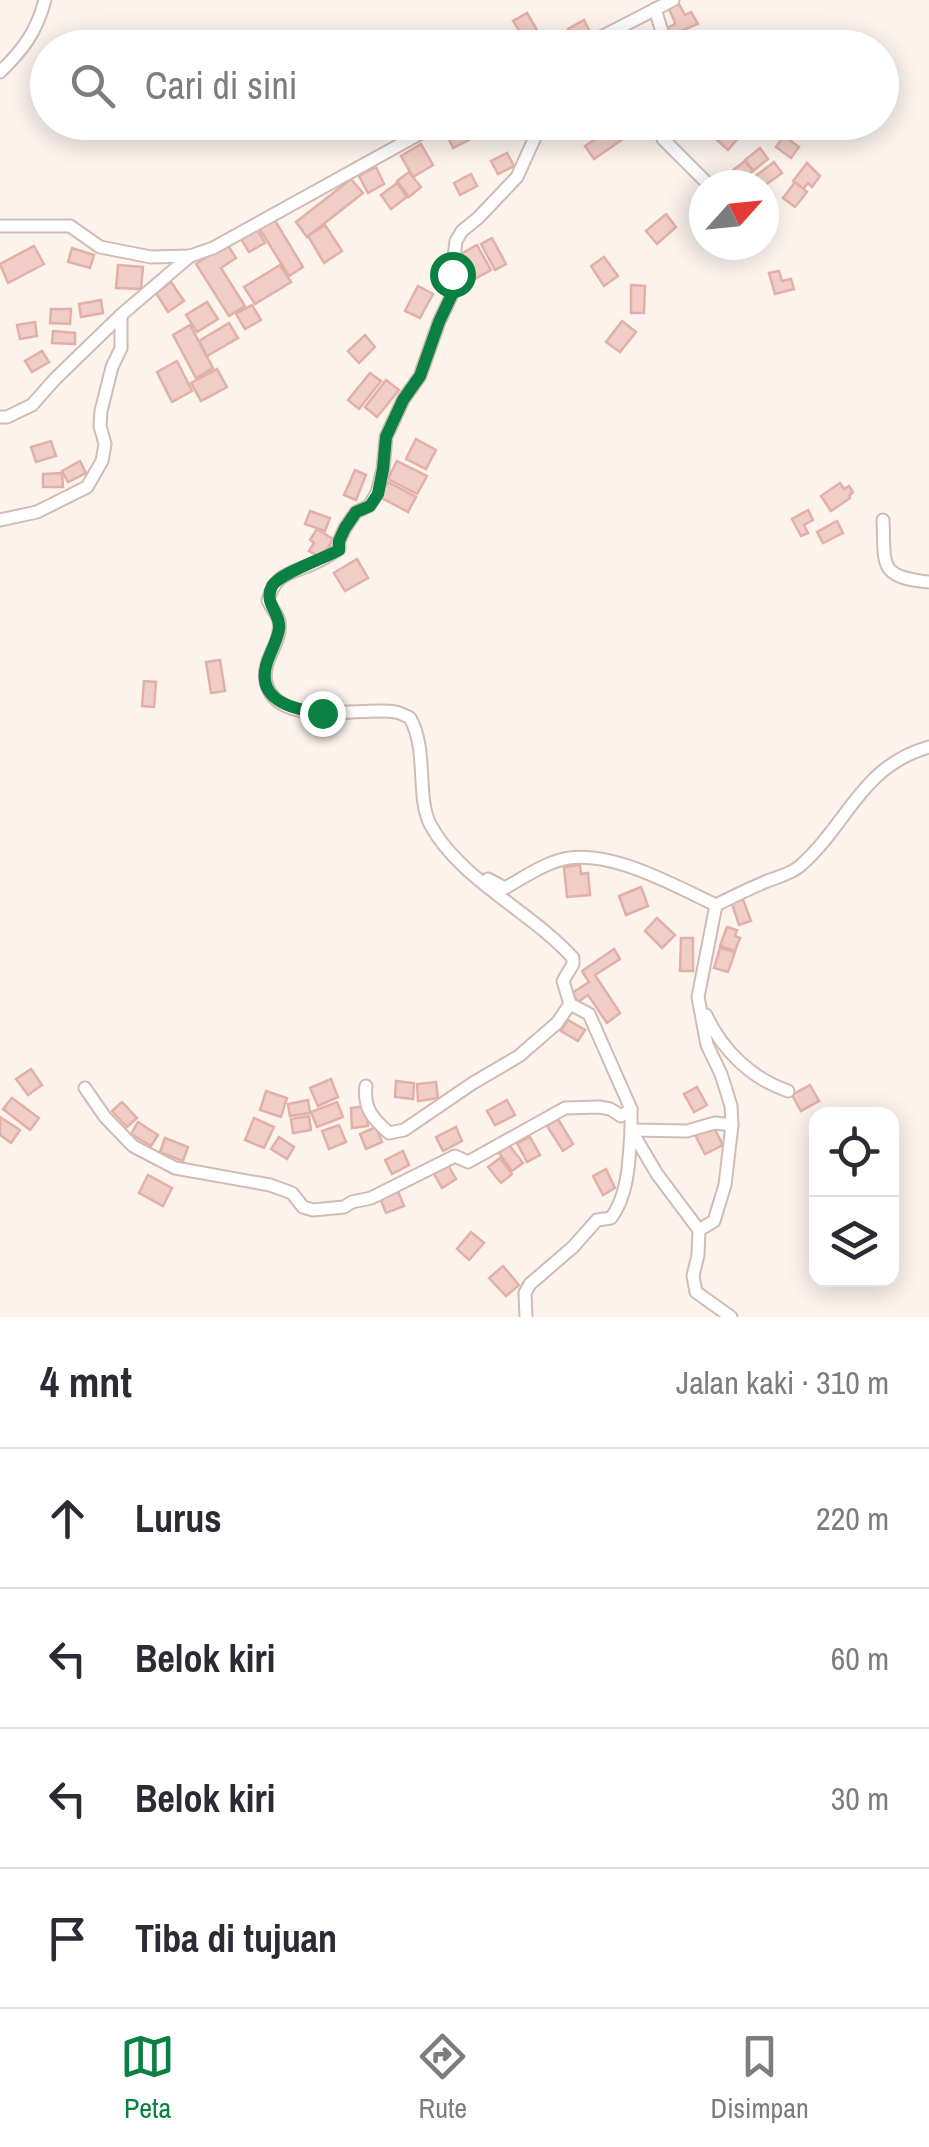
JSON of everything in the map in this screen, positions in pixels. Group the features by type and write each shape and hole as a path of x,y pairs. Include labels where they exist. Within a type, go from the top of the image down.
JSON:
{"street":[{"path":"34,30 45,0"},
{"path":"615,30 673,0"},
{"path":"656,9 662,30"},
{"path":"0,72 23,50 30,37"},
{"path":"0,226 70,226 100,247 151,257 190,256 213,248 408,140"},
{"path":"526,1317 525,1293 530,1284 597,1220 611,1218 620,1207 628,1164 631,1109 589,1014 570,1004 563,981 573,964 572,958 448,851 428,820 418,741 410,718 397,712 298,710 284,705 269,691 266,667 279,631 268,600 273,586 290,571 339,550 339,541 356,512 370,506 378,494 386,437 403,400 420,376 454,290 456,240 517,177 534,140"},
{"path":"664,140 694,170"},
{"path":"0,417 32,405 54,379 190,256"},
{"path":"0,520 38,512 87,486 102,461 106,444 100,426 101,411 120,348 121,316"},
{"path":"883,520 885,564 892,574 904,580 929,582"},
{"path":"472,871 506,888 556,860 610,860 716,905 796,870 818,850 858,795 885,767 929,747"},
{"path":"699,1230 714,1220 724,1185 732,1125 731,1106 707,1045 698,997 716,905"},
{"path":"698,997 714,1034 740,1063 770,1085 788,1091"},
{"path":"366,1086 364,1100 370,1114 389,1133 404,1130 519,1056 558,1022 570,1004"},
{"path":"86,1088 133,1146 175,1168 270,1185 292,1193 303,1207 313,1210 344,1207 371,1198 455,1156 468,1162 565,1108 599,1107 621,1116 631,1109"},
{"path":"631,1130 687,1131 715,1123 732,1125"},
{"path":"631,1130 657,1174 699,1230 696,1292 730,1317"}],"building":[{"path":"678,2 685,15 691,12 698,24 668,30 675,24 668,7"},
{"path":"527,13 537,30 519,30 513,21"},
{"path":"584,20 589,30 569,30"},
{"path":"449,140 469,140 453,148"},
{"path":"594,140 622,140 594,159 585,146"},
{"path":"717,140 737,140 728,150"},
{"path":"781,140 789,140 799,147 791,158 776,147"},
{"path":"421,144 433,165 413,177 401,156"},
{"path":"760,148 768,159 754,170 745,160"},
{"path":"507,153 514,166 498,174 491,161"},
{"path":"745,161 752,170 733,170"},
{"path":"774,162 782,173 779,175 779,170 764,170"},
{"path":"807,163 820,176 812,187 808,183 803,189 793,181"},
{"path":"376,167 384,184 368,193 359,176"},
{"path":"409,172 421,187 409,197 397,181"},
{"path":"471,174 477,186 460,195 454,183"},
{"path":"351,179 363,193 307,237 296,222"},
{"path":"795,182 807,192 795,207 783,198"},
{"path":"397,183 407,197 391,209 381,195"},
{"path":"666,214 676,227 657,244 646,231"},
{"path":"274,219 303,267 289,276 259,228"},
{"path":"325,225 342,251 324,263 308,236"},
{"path":"257,229 265,243 249,252 241,239"},
{"path":"492,238 506,264 495,270 481,244"},
{"path":"227,244 236,258 221,268 245,306 229,316 196,264"},
{"path":"477,245 491,270 473,280 459,255"},
{"path":"34,246 44,264 8,283 0,264"},
{"path":"72,248 94,255 90,268 68,262"},
{"path":"604,257 618,276 604,286 591,266"},
{"path":"118,265 143,267 141,289 116,288"},
{"path":"280,265 291,282 255,304 244,287"},
{"path":"779,271 782,281 791,279 794,289 775,294 769,273"},
{"path":"171,282 184,301 168,312 156,293"},
{"path":"631,285 645,286 644,313 631,313"},
{"path":"418,286 433,294 420,318 405,311"},
{"path":"101,300 103,313 81,317 79,304"},
{"path":"207,302 218,319 197,332 186,315"},
{"path":"252,305 261,320 245,329 236,314"},
{"path":"51,309 71,309 70,324 50,323"},
{"path":"622,321 636,332 620,352 606,342"},
{"path":"35,322 37,336 20,339 17,325"},
{"path":"229,323 238,338 207,356 199,341"},
{"path":"190,325 213,368 196,378 173,335"},
{"path":"53,331 75,333 75,344 52,343"},
{"path":"365,335 375,347 359,363 348,351"},
{"path":"42,351 49,362 32,372 25,361"},
{"path":"177,361 192,391 172,402 157,372"},
{"path":"217,369 227,387 201,401 191,383"},
{"path":"370,373 381,381 359,409 348,400"},
{"path":"386,380 399,390 377,417 365,407"},
{"path":"416,439 436,450 426,469 406,459"},
{"path":"51,441 56,456 36,462 31,447"},
{"path":"80,461 86,473 68,482 62,471"},
{"path":"397,461 427,476 417,494 388,479"},
{"path":"355,470 366,475 356,500 344,495"},
{"path":"62,473 63,487 43,487 43,474"},
{"path":"388,482 416,497 408,512 380,497"},
{"path":"840,483 853,492 831,511 821,496"},
{"path":"808,510 813,520 804,525 808,533 801,536 792,519"},
{"path":"310,511 330,518 325,531 305,524"},
{"path":"837,521 843,533 823,543 817,532"},
{"path":"317,529 333,539 322,558 309,551"},
{"path":"357,559 368,578 345,591 334,573"},
{"path":"220,660 225,691 211,693 206,662"},
{"path":"144,681 156,682 154,707 142,706"},
{"path":"580,865 581,874 588,873 590,895 567,897 564,867"},
{"path":"641,887 648,906 626,915 619,896"},
{"path":"742,897 751,921 739,925 731,901"},
{"path":"657,918 675,935 662,948 645,931"},
{"path":"727,927 737,930 735,936 740,938 735,951 720,946"},
{"path":"681,938 693,938 693,971 680,971"},
{"path":"720,948 735,952 728,972 714,968"},
{"path":"614,949 620,959 595,975 620,1013 607,1023 588,995 578,1002 572,993 589,982 582,971"},
{"path":"568,1020 585,1030 578,1041 561,1031"},
{"path":"31,1069 42,1085 28,1095 16,1079"},
{"path":"331,1079 338,1097 318,1106 310,1088"},
{"path":"396,1081 414,1083 413,1099 395,1097"},
{"path":"436,1082 438,1098 418,1101 417,1084"},
{"path":"810,1085 819,1101 801,1111 792,1095"},
{"path":"697,1087 707,1105 694,1112 684,1094"},
{"path":"266,1091 287,1098 281,1117 260,1110"},
{"path":"12,1098 39,1118 30,1130 3,1109"},
{"path":"308,1100 310,1113 290,1116 288,1104"},
{"path":"507,1100 515,1115 495,1125 487,1111"},
{"path":"122,1102 137,1118 127,1127 112,1111"},
{"path":"337,1102 343,1117 317,1127 311,1112"},
{"path":"366,1106 368,1126 352,1128 351,1108"},
{"path":"309,1116 311,1130 293,1133 291,1119"},
{"path":"0,1117 20,1130 11,1143 0,1135"},
{"path":"254,1118 274,1127 264,1148 245,1140"},
{"path":"558,1119 573,1144 563,1151 547,1126"},
{"path":"138,1122 158,1135 151,1146 131,1134"},
{"path":"339,1125 346,1142 329,1149 322,1131"},
{"path":"713,1126 723,1145 705,1154 695,1135"},
{"path":"376,1127 382,1142 366,1149 360,1134"},
{"path":"456,1127 462,1141 443,1151 436,1137"},
{"path":"279,1137 294,1147 287,1159 271,1149"},
{"path":"530,1137 540,1155 527,1162 517,1143"},
{"path":"165,1138 188,1147 183,1161 160,1152"},
{"path":"509,1145 523,1163 512,1171 499,1153"},
{"path":"403,1151 409,1165 392,1174 385,1160"},
{"path":"500,1158 512,1174 501,1183 488,1167"},
{"path":"447,1163 456,1179 442,1188 433,1172"},
{"path":"606,1169 615,1188 603,1195 593,1176"},
{"path":"148,1175 172,1188 163,1206 139,1193"},
{"path":"398,1191 404,1206 386,1213 380,1198"},
{"path":"471,1232 484,1243 469,1260 457,1249"},
{"path":"503,1266 519,1285 506,1296 489,1278"}],"route":[{"path":"322,713 284,705 269,691 266,667 279,623 268,600 277,580 339,550 339,541 356,512 370,506 378,494 386,437 403,400 420,376 454,290 452,274"}]}
